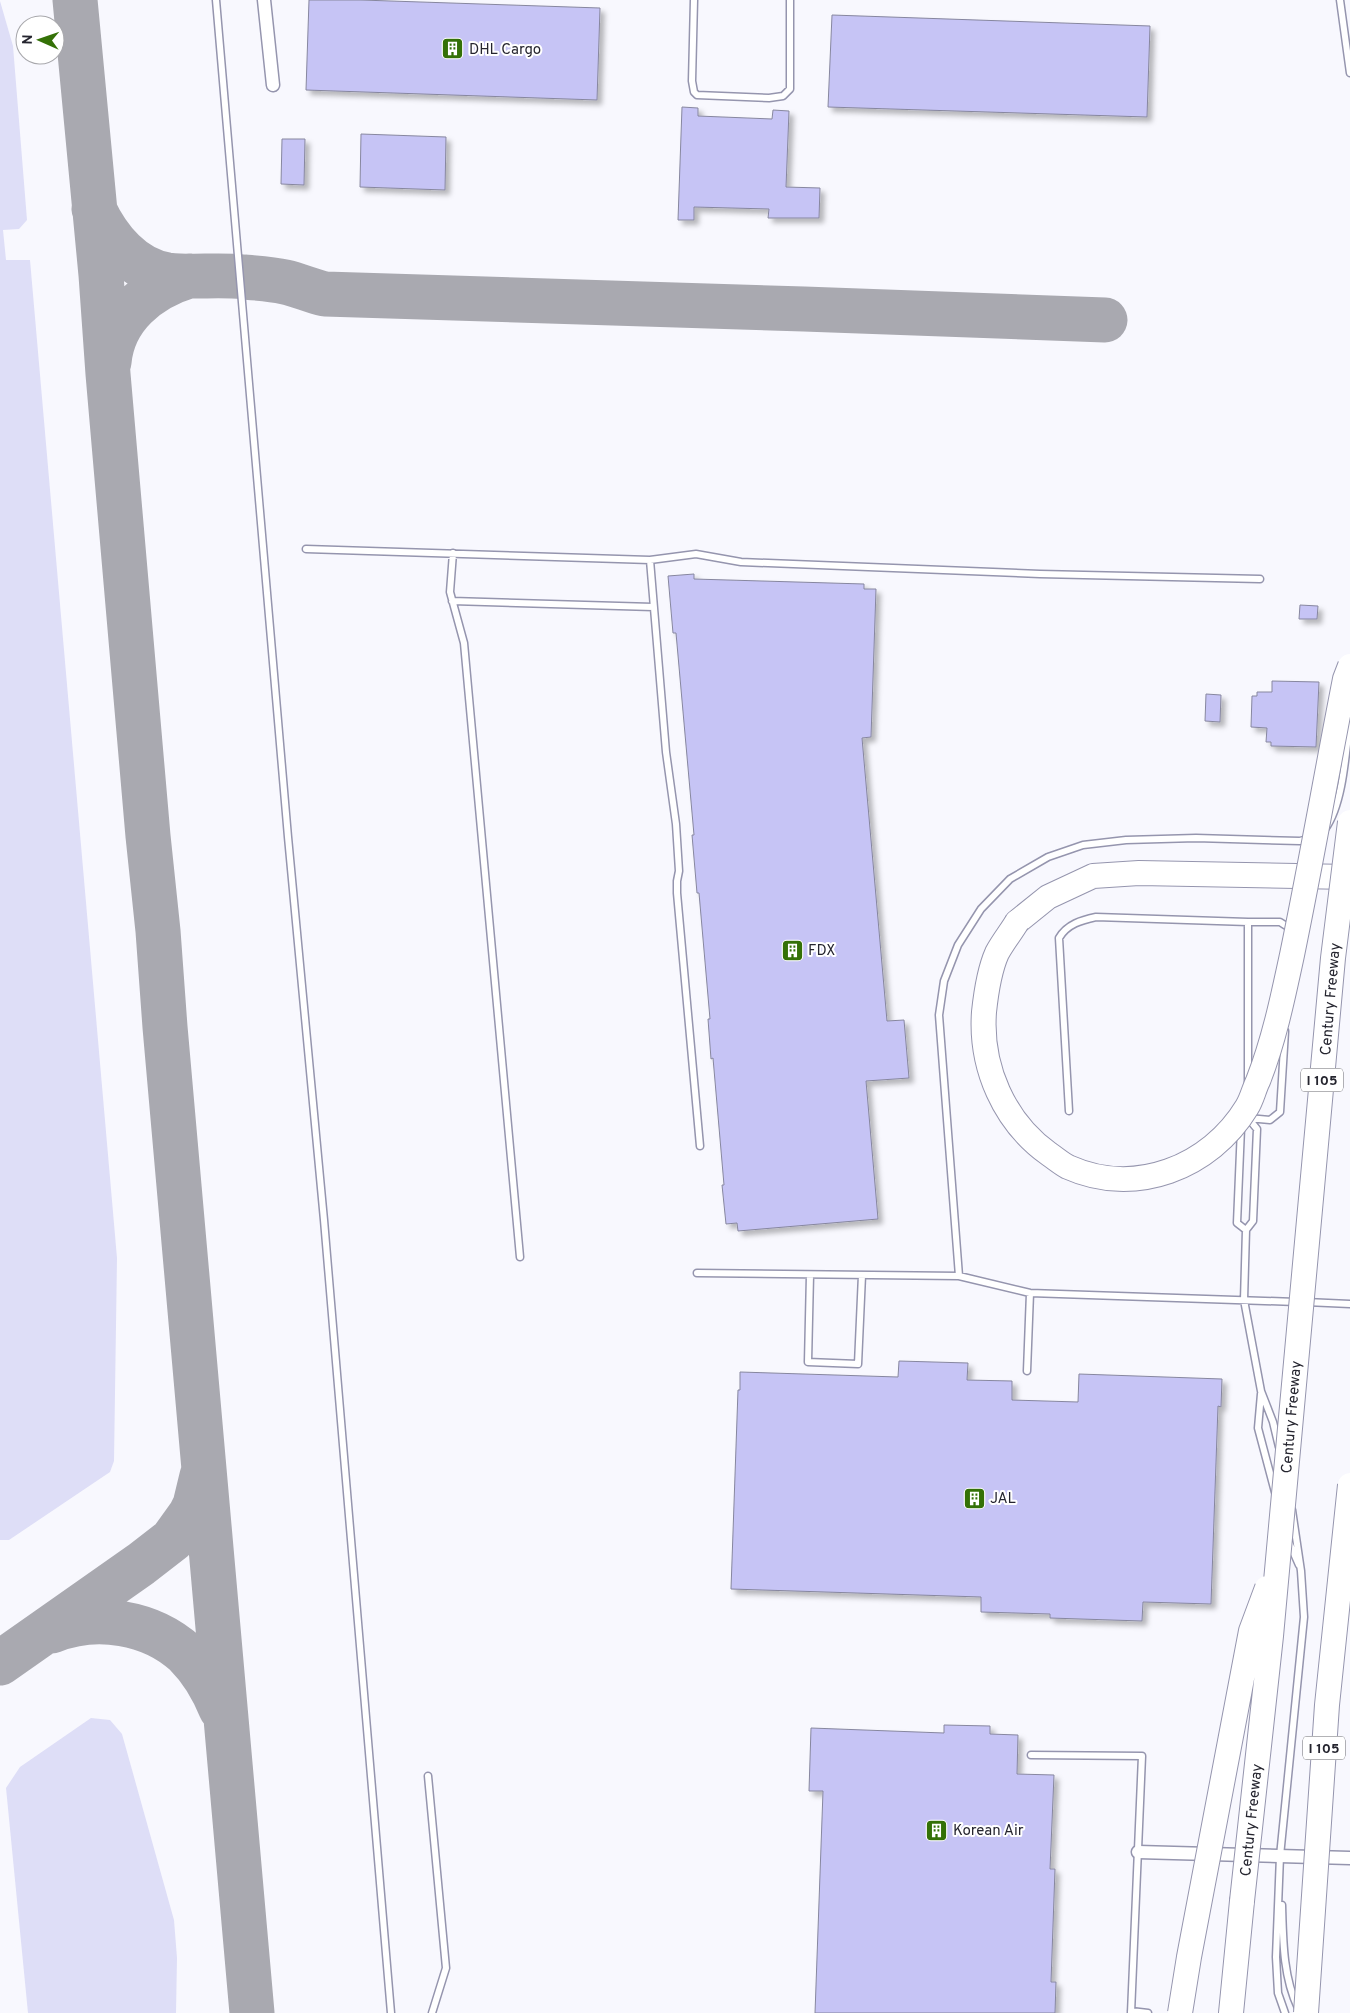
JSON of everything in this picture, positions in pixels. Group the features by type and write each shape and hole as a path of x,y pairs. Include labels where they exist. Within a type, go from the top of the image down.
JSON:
{"highway":[{"path":"1350,666 1345,679 1281,1009 1262,1070 1247,1106 1225,1135 1199,1158 1169,1172 1133,1179 1102,1178 1067,1167 1035,1144 1008,1114 992,1080 982,1034 986,993 996,954 1017,922 1048,897 1093,876 1139,873 1350,877"},
{"name":"Century Freeway","path":"1231,2013 1278,1559 1333,958 1350,822"},
{"name":"I 105","path":"1306,2013 1327,1705 1350,1485"},
{"path":"1180,2013 1188,1957 1251,1631 1278,1559"}],"street":[{"path":"264,0 272,85"},
{"path":"1138,1852 1350,1858"}],"lane":[{"path":"216,0 288,837 325,1239 390,2013"},
{"path":"694,0 692,81 694,92 697,95 769,98 783,96 790,89 790,0"},
{"path":"1340,0 1350,73"},
{"path":"306,549 650,560 696,554 741,562 1040,574 1260,579"},
{"path":"453,553 450,592 465,652 520,1257"},
{"path":"650,560 668,774 676,824 679,871 677,881 700,1146"},
{"path":"452,601 654,607"},
{"path":"959,1276 939,1015 944,981 958,945 981,909 1010,879 1048,857 1083,845 1126,840 1188,838 1300,842 1322,834 1332,819 1342,776 1350,712"},
{"path":"1069,1111 1059,938 1063,932 1080,920 1096,917 1280,922 1291,927 1286,1015"},
{"path":"1246,1230 1238,1222 1241,1127 1248,1118 1248,922"},
{"path":"1248,1118 1270,1120 1280,1112 1285,1024"},
{"path":"1248,1118 1257,1129 1253,1221 1246,1230 1244,1300 1261,1391 1273,1422 1296,1527 1304,1617 1280,1856 1276,1957 1278,1993 1285,2013"},
{"path":"697,1274 959,1276 1030,1293 1350,1304"},
{"path":"810,1275 808,1362 858,1364 862,1275"},
{"path":"1027,1371 1030,1293"},
{"path":"1261,1391 1258,1428 1286,1537 1301,1571"},
{"path":"1031,1755 1142,1756 1131,2012 1148,2013"},
{"path":"428,1776 446,1968 432,2013"},
{"path":"1280,1856 1284,1940 1291,1993 1301,2013"}],"shaded area":[{"path":"0,1 13,46 27,220 19,229 3,230 6,260 30,260 117,1258 114,1461 110,1472 9,1540 0,1540"},
{"path":"91,1718 110,1720 122,1734 174,1920 177,1958 176,2013 28,2013 6,1788 20,1767"}],"building":[{"name":"DHL Cargo","path":"309,0 600,8 597,100 306,90"},
{"path":"832,15 1150,26 1147,117 828,107"},
{"path":"682,107 698,108 698,116 772,119 773,110 789,111 786,187 820,188 819,218 768,218 769,209 694,207 694,220 678,220"},
{"path":"361,134 446,137 445,190 360,187"},
{"path":"282,139 305,139 304,185 281,184"},
{"name":"FDX","path":"694,574 694,579 864,584 864,589 876,589 871,737 862,738 887,1021 904,1020 909,1078 866,1081 878,1219 738,1231 737,1223 726,1224 676,633 673,633 668,576"},
{"path":"1300,605 1318,606 1317,619 1299,619"},
{"path":"1272,681 1319,682 1316,747 1271,746 1271,742 1266,742 1267,728 1251,727 1252,696 1257,696 1257,692 1272,692"},
{"path":"1206,694 1221,695 1220,722 1205,721"},
{"name":"JAL","path":"899,1361 968,1363 967,1380 1012,1381 1012,1400 1078,1402 1079,1374 1222,1379 1221,1407 1218,1406 1211,1604 1143,1602 1142,1621 1050,1618 1050,1614 981,1612 981,1597 731,1589 740,1372 898,1377"},
{"name":"Korean Air","path":"944,1725 990,1726 990,1734 1018,1735 1017,1774 1054,1775 1050,1869 1055,1869 1051,1982 1056,1982 1055,2013 815,2013 823,1791 809,1791 811,1728 944,1733"}],"taxiway":[{"path":"75,0 101,275 148,836 158,931 252,2013"},
{"path":"94,209 114,242 133,260 155,272 177,276 235,276 270,279 325,294 1105,320"},
{"path":"109,362 112,346 118,331 136,307 160,288 189,276"},
{"path":"0,1663 172,1540 195,1505 202,1476"},
{"path":"52,1631 87,1622 105,1622 140,1628 156,1634 172,1643 192,1660 206,1680 221,1709"}],"place":[{"name":"DHL Cargo","path":"453,49"},
{"name":"FDX","path":"792,950"},
{"name":"JAL","path":"974,1498"},
{"name":"Korean Air","path":"937,1830"}]}
